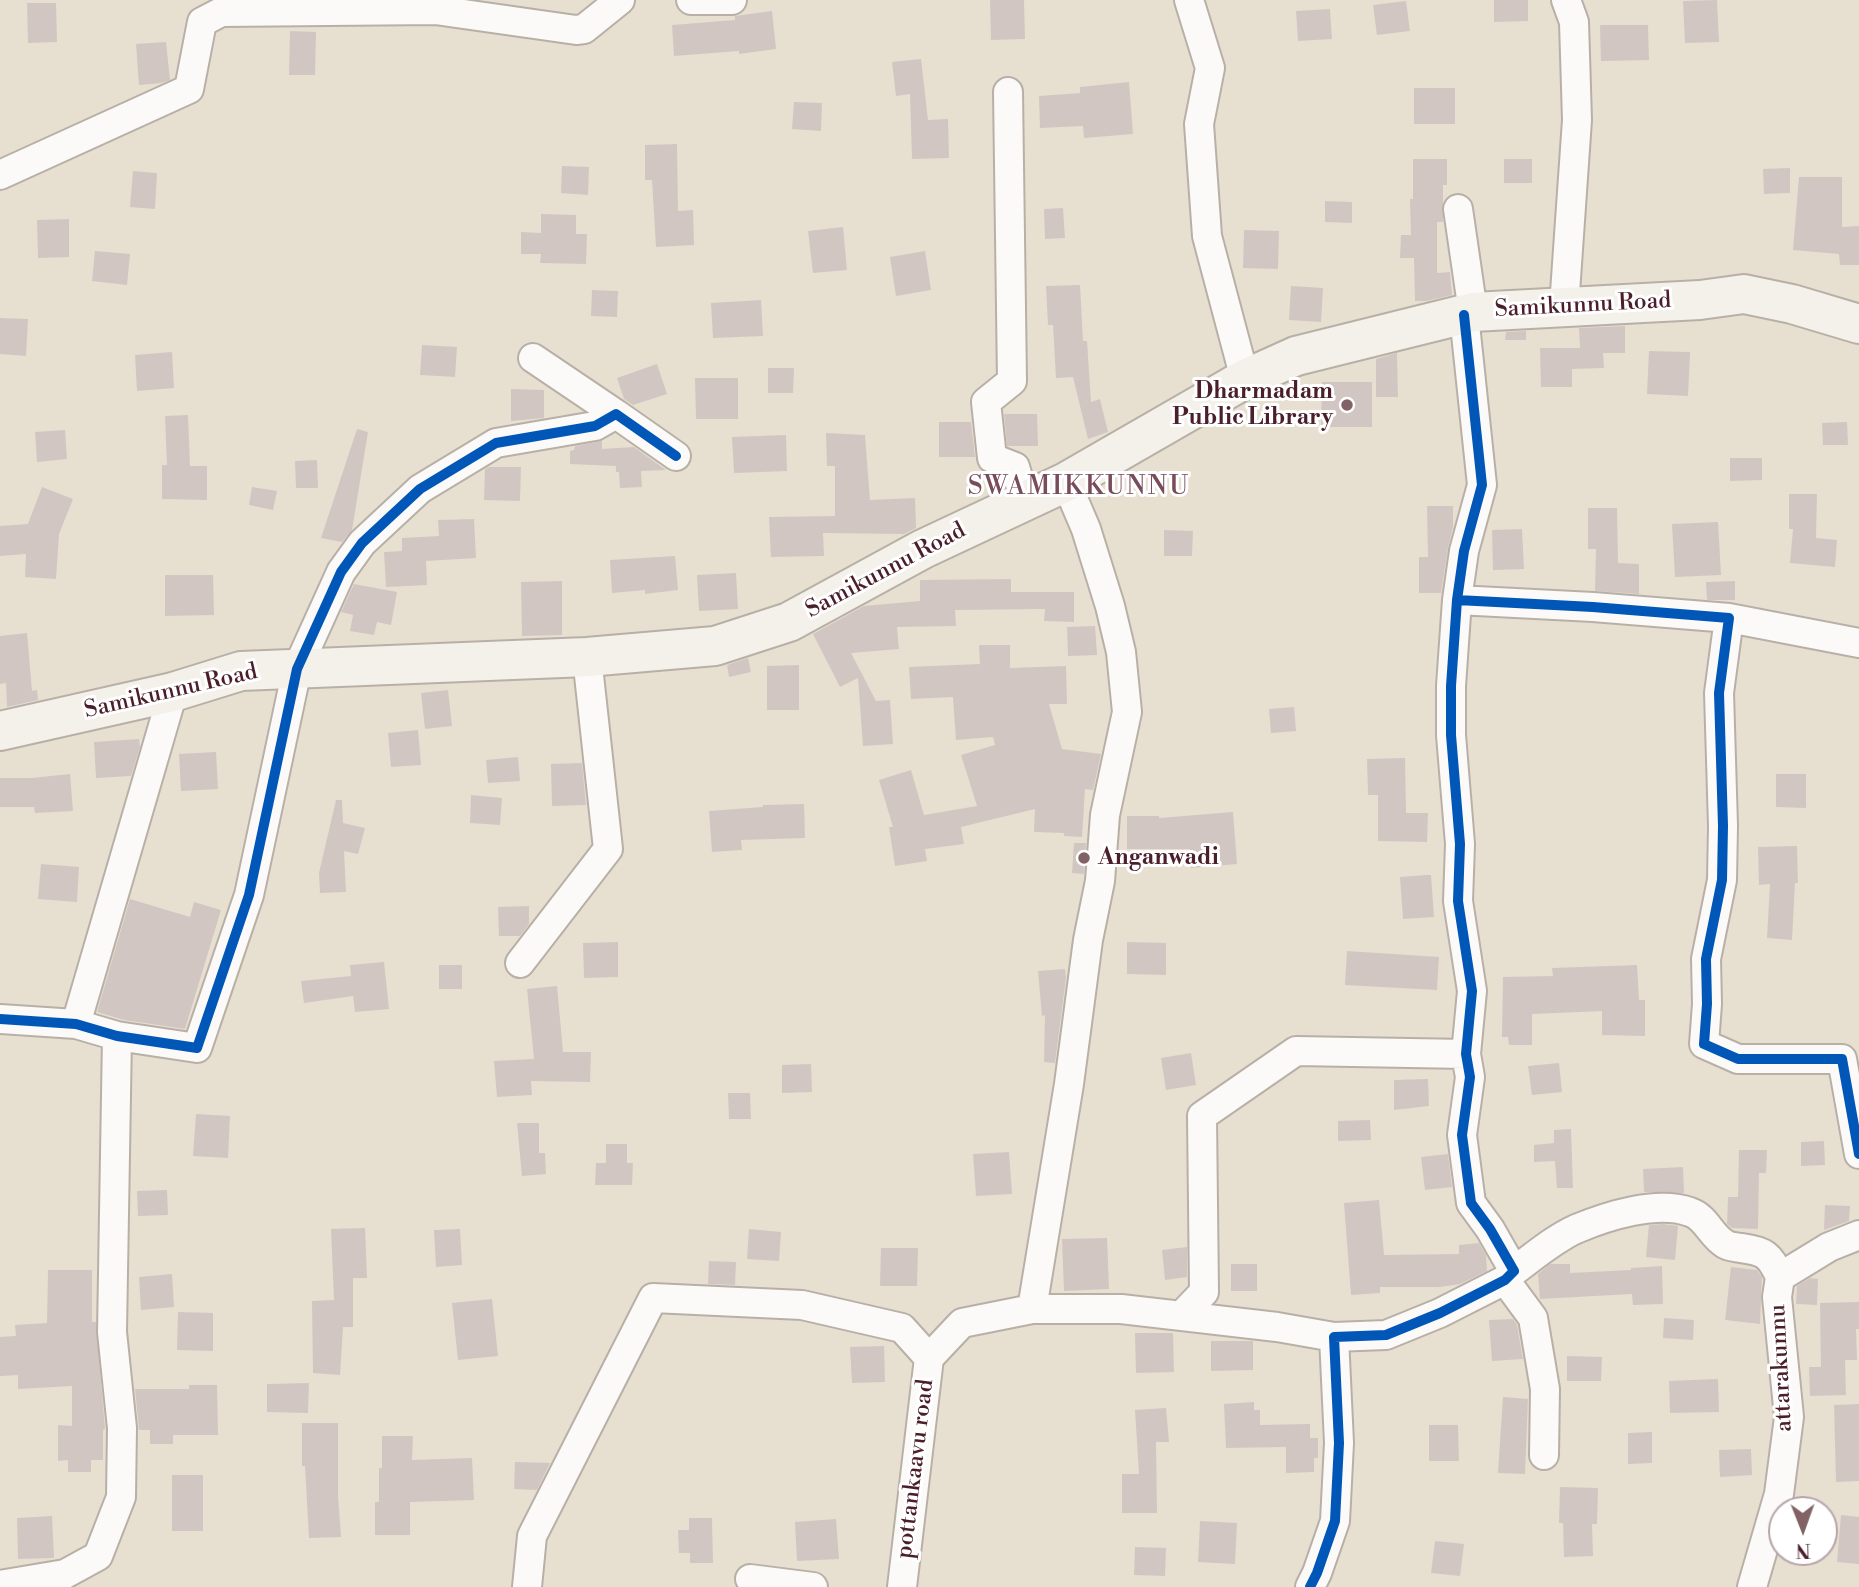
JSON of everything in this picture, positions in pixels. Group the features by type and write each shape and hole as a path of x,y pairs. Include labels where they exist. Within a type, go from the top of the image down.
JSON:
{"main road":[{"name":"Samikunnu Road","path":"0,731 173,692 241,671 587,657 715,646 789,622 923,549 1066,482 1245,379 1296,356 1469,313 1700,300 1744,294 1792,304 1859,324"}],"street":[{"path":"0,175 189,89 202,22 221,12 435,10 576,30 584,29 620,0"},
{"path":"691,0 732,0"},
{"path":"1189,0 1210,68 1199,124 1207,236 1245,379"},
{"path":"1564,307 1577,120 1574,22 1566,0"},
{"path":"1008,92 1012,381 986,402 992,458 1015,467 1025,501"},
{"path":"1458,209 1482,485 1464,551 1457,600 1451,735 1460,844 1458,901 1472,991 1466,1054 1470,1077 1462,1135 1471,1203 1490,1229 1510,1276 1533,1318 1545,1389 1544,1455"},
{"path":"533,358 676,456"},
{"path":"0,1019 76,1024 117,1036 197,1048 249,895 297,669 341,572 362,543 419,489 496,443 595,426 616,414"},
{"path":"1066,482 1086,529 1110,606 1122,652 1127,712 1105,814 1100,881 1088,940 1069,1084 1031,1309 1121,1309 1277,1327 1334,1337 1386,1335 1440,1313 1510,1276 1575,1230 1628,1212 1659,1207 1690,1211 1700,1217 1726,1245 1762,1252 1774,1264 1780,1277"},
{"path":"1457,600 1581,606 1729,618 1859,643"},
{"path":"1729,618 1720,693 1722,880 1706,959 1704,1044 1738,1059 1842,1059 1859,1154"},
{"path":"520,962 608,849 587,657"},
{"path":"76,1024 173,692"},
{"path":"0,1585 65,1574 98,1556 121,1497 122,1428 112,1332 117,1036"},
{"path":"1181,1315 1204,1292 1202,1115 1296,1051 1466,1054"},
{"name":"attarakunnu","path":"1752,1587 1779,1494 1789,1417 1777,1297 1780,1277 1829,1247 1859,1235"},
{"path":"527,1587 532,1536 653,1298 802,1305 902,1328 929,1358"},
{"name":"pottankaavu road","path":"902,1587 929,1358 962,1322 1031,1309"},
{"path":"1310,1587 1335,1521 1339,1443 1334,1337"},
{"path":"750,1579 813,1587"}],"building":[{"path":"990,0 1024,0 1025,39 991,40"},
{"path":"1494,0 1528,0 1528,21 1494,22"},
{"path":"1717,0 1719,42 1685,43 1683,1"},
{"path":"1406,1 1410,31 1377,35 1373,5"},
{"path":"27,3 56,3 57,42 28,43"},
{"path":"1330,9 1332,39 1298,41 1296,11"},
{"path":"772,11 776,49 739,54 739,51 674,56 672,25 735,20 735,16"},
{"path":"1600,25 1648,25 1649,60 1601,61"},
{"path":"290,31 316,32 315,75 289,75"},
{"path":"166,42 170,80 139,85 136,44"},
{"path":"921,59 928,120 948,119 949,158 912,159 910,94 896,96 892,62"},
{"path":"1129,82 1133,134 1084,138 1083,126 1040,128 1039,96 1080,93 1080,87"},
{"path":"1414,88 1455,88 1455,124 1414,124"},
{"path":"794,102 822,103 821,131 792,129"},
{"path":"677,144 678,211 693,210 694,245 656,247 652,180 645,180 645,145"},
{"path":"1413,159 1447,159 1447,185 1443,185 1443,222 1437,222 1437,273 1450,272 1452,295 1426,301 1415,301 1414,258 1400,258 1401,235 1411,235"},
{"path":"1504,159 1532,159 1532,183 1504,183"},
{"path":"562,166 589,167 588,195 561,193"},
{"path":"1790,168 1790,193 1764,194 1763,169"},
{"path":"133,171 157,173 155,209 130,207"},
{"path":"1799,177 1842,177 1842,227 1859,226 1859,265 1840,265 1839,254 1793,250"},
{"path":"1325,201 1352,202 1352,223 1325,222"},
{"path":"1063,208 1065,238 1045,239 1044,209"},
{"path":"541,214 576,215 576,234 587,234 586,264 540,263 541,254 521,254 521,232 541,233"},
{"path":"69,219 69,257 38,258 37,220"},
{"path":"843,227 847,270 813,273 808,231"},
{"path":"1244,230 1279,231 1278,269 1243,268"},
{"path":"95,251 130,254 127,285 92,281"},
{"path":"925,251 931,290 896,296 890,257"},
{"path":"1080,285 1083,341 1087,341 1091,402 1100,399 1108,432 1088,439 1073,377 1056,378 1053,325 1048,325 1046,286"},
{"path":"1291,286 1323,288 1321,322 1289,320"},
{"path":"592,290 618,291 617,317 591,316"},
{"path":"761,300 763,336 713,338 711,303"},
{"path":"0,318 28,319 26,356 0,354"},
{"path":"1625,326 1625,353 1603,353 1604,368 1572,369 1572,387 1541,387 1540,348 1580,348 1579,328"},
{"path":"1526,331 1526,340 1505,340 1506,332"},
{"path":"422,345 457,347 455,377 420,375"},
{"path":"1649,351 1690,352 1688,396 1647,394"},
{"path":"172,352 174,388 137,391 135,355"},
{"path":"1397,353 1398,397 1376,397 1376,359"},
{"path":"657,364 667,394 633,405 624,399 617,378"},
{"path":"768,368 794,368 793,393 768,393"},
{"path":"695,378 738,378 738,419 696,419"},
{"name":"Dharmadam Public Library","path":"1322,382 1372,382 1372,427 1321,427"},
{"path":"511,389 544,390 544,418 511,421"},
{"path":"1004,414 1037,414 1038,446 1007,446"},
{"path":"188,415 190,466 207,466 207,500 162,499 162,465 167,465 165,416"},
{"path":"939,422 971,422 975,457 939,457"},
{"path":"1847,422 1848,445 1823,445 1822,423"},
{"path":"357,429 368,432 352,530 342,542 321,538"},
{"path":"65,430 67,459 37,462 35,432"},
{"path":"826,433 865,435 870,500 915,498 916,528 904,534 823,533 824,556 771,557 769,517 835,516 835,466 827,466"},
{"path":"786,435 787,471 734,473 732,437"},
{"path":"602,441 602,449 634,447 666,470 641,471 642,487 620,488 616,466 570,464 570,451 574,450 575,446"},
{"path":"1730,458 1762,458 1762,480 1730,481"},
{"path":"317,460 318,488 296,488 295,461"},
{"path":"521,467 520,501 484,500 485,469"},
{"path":"42,487 73,499 59,534 56,579 25,577 26,554 0,556 0,526 28,524"},
{"path":"252,487 277,491 273,510 249,505"},
{"path":"1789,494 1817,494 1816,538 1837,540 1835,567 1790,563 1793,529 1789,529"},
{"path":"1427,506 1453,506 1453,527 1441,593 1419,593 1419,557 1428,557"},
{"path":"1588,508 1617,508 1618,563 1639,564 1639,594 1595,591 1596,549 1588,549"},
{"path":"474,519 476,558 426,561 427,585 386,587 384,552 402,551 402,538 439,536 438,520"},
{"path":"1718,522 1721,575 1675,577 1672,524"},
{"path":"1522,529 1524,569 1493,570 1492,530"},
{"path":"1164,530 1193,531 1192,556 1164,556"},
{"path":"675,556 678,590 645,594 645,590 612,593 610,560"},
{"path":"736,573 738,609 699,611 697,575"},
{"path":"165,575 213,575 214,615 165,616"},
{"path":"1011,579 1011,592 1074,592 1074,622 1044,621 1045,609 955,610 956,626 897,627 899,649 851,653 876,701 890,700 893,744 863,746 858,678 840,687 813,634 864,606 920,601 920,580"},
{"path":"562,581 562,635 522,636 521,582"},
{"path":"1735,581 1735,600 1707,600 1706,582"},
{"path":"354,584 397,592 391,625 377,622 374,635 350,631 353,615 341,612"},
{"path":"1095,626 1097,655 1068,656 1067,627"},
{"path":"27,633 32,691 37,690 38,700 7,707 6,683 0,684 0,636"},
{"path":"979,645 1010,645 1010,668 1066,666 1067,704 1049,704 1062,749 1101,754 1093,790 1085,789 1082,837 1064,836 1064,833 1034,832 1035,809 961,827 964,844 925,849 927,861 895,866 889,827 893,827 879,780 911,770 924,815 977,806 961,755 995,745 993,737 956,740 953,697 911,699 909,667 980,664"},
{"path":"748,658 751,672 729,677 727,665"},
{"path":"799,665 799,710 767,710 767,666"},
{"path":"448,690 452,726 425,729 421,693"},
{"path":"1294,707 1296,731 1271,733 1269,709"},
{"path":"418,730 421,765 391,767 388,733"},
{"path":"139,739 140,747 131,776 96,778 94,742"},
{"path":"216,752 218,789 181,791 179,754"},
{"path":"518,757 520,781 488,783 486,760"},
{"path":"1405,758 1406,813 1428,813 1427,842 1378,841 1378,795 1368,795 1367,759"},
{"path":"582,763 586,805 552,806 551,764"},
{"path":"70,774 73,811 35,813 34,807 0,807 0,778"},
{"path":"1776,774 1806,774 1806,808 1776,807"},
{"path":"471,795 502,798 500,825 470,823"},
{"path":"336,800 342,800 343,823 365,828 358,854 344,851 346,892 320,893 319,873"},
{"path":"804,804 805,838 741,840 742,850 712,852 709,811"},
{"path":"1233,812 1237,864 1191,868 1190,849 1127,849 1127,816 1159,818"},
{"path":"1074,843 1086,843 1084,874 1072,873"},
{"path":"1797,846 1798,883 1795,883 1792,940 1767,938 1770,884 1759,885 1758,847"},
{"path":"41,864 79,867 77,902 38,899"},
{"path":"1431,875 1434,917 1403,919 1400,877"},
{"path":"130,899 190,917 194,902 221,910 185,1029 124,1020 97,1012"},
{"path":"529,906 529,924 520,936 499,936 498,907"},
{"path":"618,942 618,977 584,978 583,943"},
{"path":"1127,942 1166,943 1166,975 1127,974"},
{"path":"1347,951 1439,957 1437,990 1345,985"},
{"path":"384,962 389,1009 355,1012 353,996 304,1003 301,981 351,976 350,965"},
{"path":"439,965 462,965 462,989 439,989"},
{"path":"1637,965 1639,1000 1645,1000 1645,1036 1602,1035 1602,1011 1532,1014 1532,1045 1509,1045 1508,1037 1502,1037 1503,977 1553,976 1552,968"},
{"path":"1065,969 1055,1063 1044,1062 1045,1015 1042,1016 1038,971"},
{"path":"557,986 563,1052 591,1052 590,1082 531,1081 532,1095 497,1097 494,1061 534,1059 527,989"},
{"path":"1191,1053 1196,1085 1166,1090 1161,1058"},
{"path":"1559,1063 1562,1092 1532,1095 1528,1066"},
{"path":"811,1064 812,1092 782,1093 782,1065"},
{"path":"1428,1079 1429,1106 1394,1110 1394,1080"},
{"path":"728,1093 750,1093 751,1119 729,1119"},
{"path":"196,1114 230,1116 228,1158 193,1156"},
{"path":"1370,1120 1371,1140 1338,1141 1338,1121"},
{"path":"517,1123 539,1123 539,1153 545,1153 546,1174 522,1176"},
{"path":"1571,1129 1573,1188 1557,1188 1555,1161 1534,1162 1534,1145 1554,1143 1554,1130"},
{"path":"1824,1141 1825,1165 1801,1166 1801,1142"},
{"path":"606,1144 627,1144 627,1163 633,1163 632,1185 595,1185 596,1163 606,1163"},
{"path":"1739,1150 1767,1150 1766,1173 1759,1173 1758,1229 1732,1228 1727,1224 1728,1197 1738,1197"},
{"path":"1009,1152 1012,1194 976,1196 973,1154"},
{"path":"1448,1154 1452,1187 1425,1190 1421,1157"},
{"path":"1683,1167 1684,1193 1644,1192 1643,1169"},
{"path":"167,1190 168,1215 138,1216 137,1191"},
{"path":"1379,1200 1384,1255 1459,1254 1459,1245 1479,1243 1486,1255 1487,1271 1460,1284 1440,1287 1380,1287 1380,1293 1351,1295 1344,1203"},
{"path":"1825,1205 1850,1206 1849,1221 1824,1230"},
{"path":"1649,1225 1678,1226 1675,1260 1646,1257"},
{"path":"365,1228 367,1278 353,1278 353,1327 343,1327 340,1375 313,1373 312,1301 334,1300 331,1229"},
{"path":"460,1229 462,1265 436,1267 434,1230"},
{"path":"749,1229 781,1232 779,1261 747,1259"},
{"path":"1107,1238 1109,1289 1064,1291 1062,1239"},
{"path":"1187,1247 1187,1277 1165,1280 1162,1250"},
{"path":"881,1248 918,1248 917,1286 880,1286"},
{"path":"709,1261 736,1262 735,1285 708,1284"},
{"path":"1231,1264 1257,1264 1257,1291 1231,1291"},
{"path":"1550,1264 1570,1264 1570,1273 1662,1266 1663,1304 1633,1305 1632,1294 1540,1299 1538,1274"},
{"path":"1731,1267 1757,1270 1762,1277 1760,1324 1725,1320"},
{"path":"48,1270 92,1270 92,1322 96,1322 105,1429 103,1460 91,1460 91,1472 68,1472 68,1460 58,1461 58,1425 72,1426 72,1386 18,1389 18,1375 0,1376 0,1337 16,1336 15,1325 47,1323"},
{"path":"172,1274 174,1307 141,1310 139,1277"},
{"path":"1810,1278 1818,1279 1817,1305 1796,1304 1797,1286"},
{"path":"492,1299 498,1356 458,1360 452,1303"},
{"path":"1859,1302 1857,1360 1845,1360 1846,1395 1810,1396 1809,1367 1821,1367 1820,1303"},
{"path":"178,1312 213,1313 213,1351 177,1350"},
{"path":"1664,1318 1694,1320 1693,1340 1663,1338"},
{"path":"1513,1319 1517,1325 1523,1359 1492,1361 1489,1320"},
{"path":"1135,1333 1173,1333 1174,1372 1136,1373"},
{"path":"1211,1341 1253,1341 1253,1370 1211,1371"},
{"path":"884,1346 885,1382 852,1383 850,1347"},
{"path":"1567,1356 1602,1357 1601,1381 1567,1381"},
{"path":"1718,1379 1719,1412 1670,1413 1669,1381"},
{"path":"309,1383 308,1413 267,1412 267,1384"},
{"path":"189,1385 217,1385 218,1435 173,1435 173,1444 150,1444 150,1430 139,1430 135,1389 189,1389"},
{"path":"1503,1397 1528,1399 1525,1474 1498,1473"},
{"path":"1254,1402 1254,1410 1260,1410 1260,1425 1310,1424 1310,1438 1318,1438 1318,1458 1314,1458 1314,1472 1286,1473 1286,1447 1226,1448 1224,1404"},
{"path":"1859,1404 1859,1481 1836,1482 1834,1405"},
{"path":"1166,1408 1169,1442 1156,1442 1157,1513 1122,1513 1122,1474 1139,1474 1135,1410"},
{"path":"302,1423 338,1423 341,1537 309,1538 305,1466 302,1466"},
{"path":"1429,1425 1458,1425 1459,1461 1429,1461"},
{"path":"1652,1432 1652,1463 1628,1464 1628,1433"},
{"path":"382,1436 413,1436 412,1460 472,1458 474,1500 410,1502 410,1535 375,1535 375,1502 379,1502"},
{"path":"1751,1449 1752,1475 1720,1477 1719,1450"},
{"path":"515,1462 550,1463 537,1490 514,1489"},
{"path":"172,1475 203,1475 203,1531 172,1531"},
{"path":"1560,1487 1598,1488 1597,1524 1592,1524 1593,1556 1564,1557 1563,1523 1559,1523"},
{"path":"1841,1515 1859,1517 1859,1564 1838,1562"},
{"path":"52,1516 54,1558 18,1559 17,1518"},
{"path":"689,1518 712,1518 713,1563 690,1563 690,1553 679,1553 678,1530 689,1530"},
{"path":"836,1519 839,1559 797,1561 795,1522"},
{"path":"1200,1521 1237,1523 1235,1564 1198,1562"},
{"path":"1435,1541 1464,1544 1460,1576 1431,1573"},
{"path":"1135,1547 1166,1548 1165,1576 1134,1575"}],"cycle path":[{"path":"1310,1587 1335,1521 1339,1443 1334,1337 1386,1335 1440,1313 1505,1280 1514,1271 1490,1229 1471,1203 1462,1135 1470,1077 1466,1054 1472,991 1458,901 1460,844 1451,735 1451,686 1457,600 1464,551 1482,485 1464,315"},
{"path":"0,1019 76,1024 117,1036 197,1048 249,895 297,669 341,572 362,543 420,489 496,443 595,426 616,414 676,456"},
{"path":"1457,600 1729,618 1719,693 1722,880 1706,959 1704,1044 1738,1059 1842,1059 1859,1154"}],"place":[{"name":"Dharmadam Public Library","path":"1347,405"},
{"name":"Anganwadi","path":"1084,858"}],"district":[{"name":"SWAMIKKUNNU","path":"1079,488"}]}
